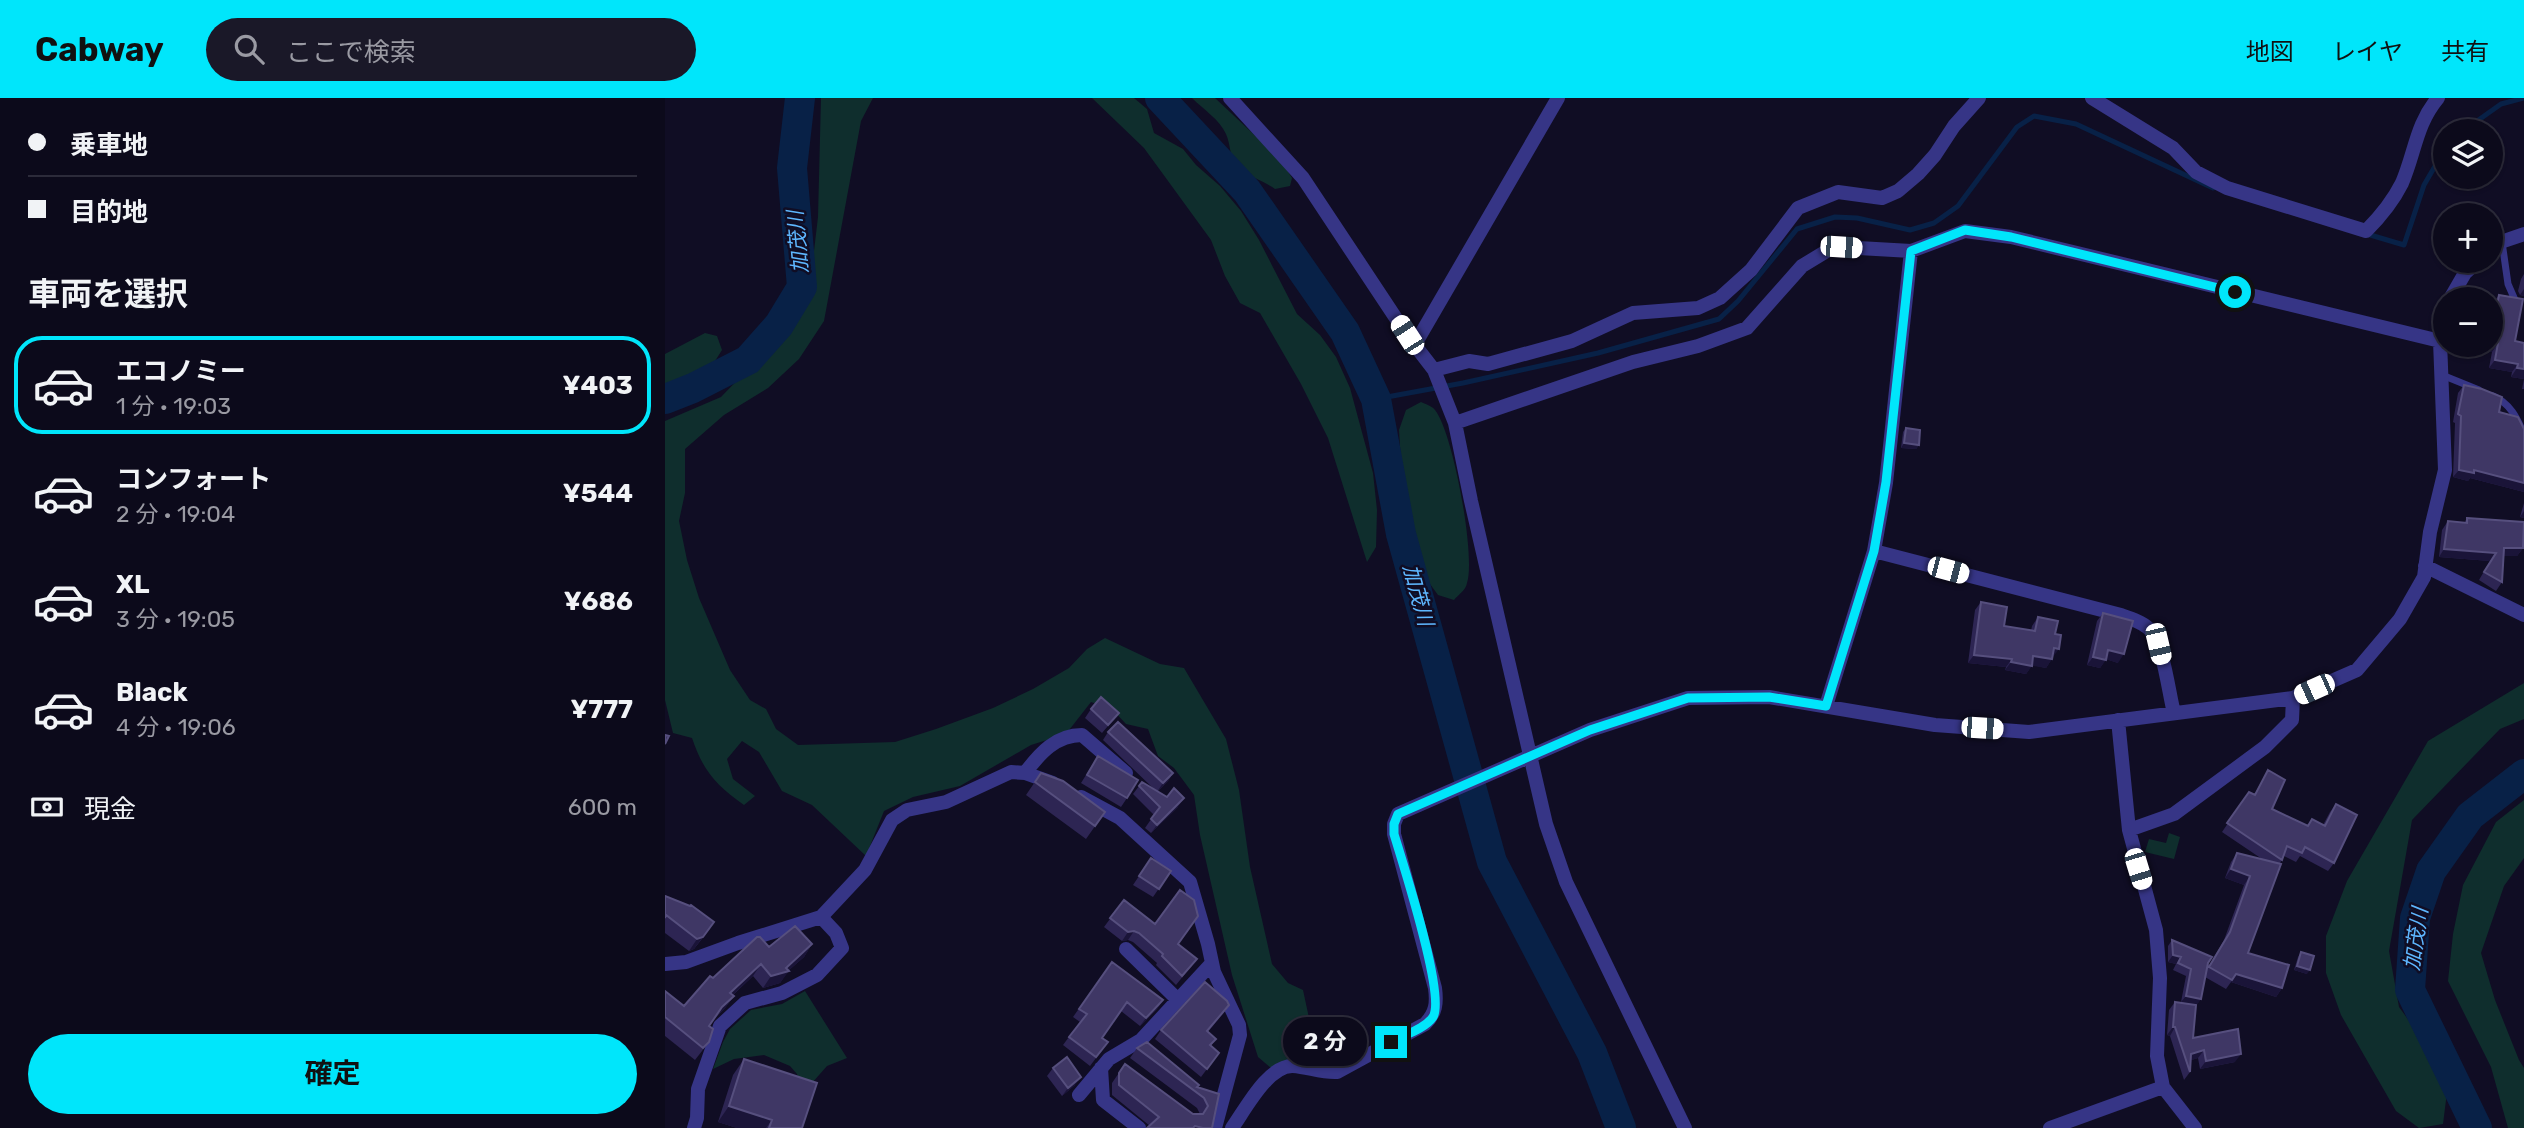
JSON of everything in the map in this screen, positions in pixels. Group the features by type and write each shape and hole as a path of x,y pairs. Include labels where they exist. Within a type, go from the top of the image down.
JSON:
{"street":[{"path":"1230,98 1303,178 1436,375 1455,423 1546,824 1566,882 1685,1128"},
{"path":"1414,346 1557,98"},
{"path":"1436,375 1469,361 1488,364 1572,341 1633,313 1698,308 1720,298 1751,270 1798,208 1838,192 1882,198 1898,191 1935,155 1954,126 1979,98"},
{"path":"2092,98 2173,148 2196,172 2227,188 2366,231 2381,217 2402,183 2425,113 2438,98"},
{"path":"1455,423 1633,362 1698,346 1748,328 1802,266 1830,249 1841,247 1911,251 1965,230 2011,237 2433,339"},
{"path":"2503,242 2524,234"},
{"path":"1826,706 1874,551 1886,482 1911,251"},
{"path":"1232,1128 1271,1075 1289,1066 1325,1073 1337,1072 1425,1024 1433,1016 1437,1002 1435,988 1394,834 1398,814 1590,730 1688,698 1769,697 1935,725 2029,732 2293,698 2357,670 2400,620 2424,577 2430,532 2445,470 2440,357"},
{"path":"1874,551 2121,615 2143,624 2152,631 2158,644 2174,713"},
{"path":"2425,566 2524,615"},
{"path":"2129,830 2174,814 2265,747 2292,720 2293,698"},
{"path":"2117,720 2129,830 2156,930 2160,978 2157,1056 2163,1087 2195,1128"},
{"path":"1025,773 1048,746 1072,735 1082,734 1126,773"},
{"path":"665,964 685,962 821,917 865,870 893,820 907,810 946,802 1011,772 1025,773 1052,782 1120,818 1190,882 1212,962 1239,1025 1240,1035 1215,1128"},
{"path":"694,1128 698,1089 720,1026 745,1003 782,993 817,975 842,948 836,933 821,917"},
{"path":"1126,949 1177,999"},
{"path":"1079,1095 1101,1069 1146,1045 1177,999 1212,962"},
{"path":"1101,1069 1103,1100 1139,1128"},
{"path":"2050,1128 2163,1087"}],"lane":[{"path":"2503,268 2515,300"},
{"path":"2441,374 2502,400 2515,415 2524,434"}],"green space":[{"path":"821,98 873,98 861,121 824,321 799,359 768,388 724,415 685,449 685,493 679,521 699,598 730,670 750,700 766,709 776,729 798,745 895,742 936,729 993,708 1033,689 1069,668 1087,649 1105,638 1160,664 1184,668 1226,739 1239,790 1250,867 1272,964 1288,983 1303,990 1315,1046 1307,1059 1287,1060 1271,1068 1258,1057 1232,975 1200,835 1194,795 1174,768 1158,756 1148,729 1126,724 1112,709 1091,702 1066,734 1031,745 960,786 913,797 884,811 866,856 812,805 782,791 759,752 742,741 727,759 733,779 755,796 744,805 712,776 701,760 692,738 673,733 665,700 665,421 721,397 751,366 798,308 812,268 818,217"},
{"path":"1092,98 1134,98 1147,109 1154,133 1183,149 1196,165 1220,186 1241,211 1259,240 1297,314 1320,335 1336,357 1350,388 1373,473 1377,510 1376,547 1367,562 1328,438 1260,313 1240,303 1225,276 1211,240 1144,148"},
{"path":"1192,98 1215,98 1281,160 1292,178 1290,186 1275,189 1237,166 1223,129 1216,119"},
{"path":"705,333 717,336 722,350 710,369 665,386 665,354"},
{"path":"1421,402 1434,409 1442,423 1455,468 1466,523 1469,569 1466,586 1454,600 1438,595 1422,573 1413,538 1401,463 1399,430 1406,410"},
{"path":"2524,683 2524,719 2500,729 2412,820 2389,951 2399,1007 2432,1052 2447,1092 2443,1124 2419,1128 2396,1111 2341,1015 2326,973 2326,936 2347,881 2428,741"},
{"path":"2524,800 2524,858 2504,886 2481,953 2495,1000 2524,1068 2524,1128 2508,1128 2491,1067 2448,981 2453,934 2463,885 2496,822"},
{"path":"2169,833 2180,837 2174,859 2145,852 2149,839 2166,843"},
{"path":"805,991 847,1058 827,1066 804,1092 797,1074 790,1066 764,1055 734,1059 713,1069 730,1029 751,1010 782,1004"}],"building":[{"path":"2503,296 2523,299 2515,341 2524,343 2524,369 2517,368 2518,364 2495,360 2496,357 2503,357"},
{"path":"2464,385 2502,397 2499,412 2518,417 2524,429 2524,483 2474,470 2474,473 2459,470 2461,416 2458,414"},
{"path":"1906,428 1920,430 1919,445 1904,443"},
{"path":"2467,518 2524,522 2523,548 2504,548 2502,582 2484,572 2496,553 2444,549 2448,521 2467,523"},
{"path":"1981,602 2007,607 2004,626 2035,631 2038,617 2058,621 2055,634 2061,635 2059,649 2054,648 2052,659 2033,656 2032,666 2011,662 2012,659 1974,655"},
{"path":"2103,613 2133,621 2124,654 2108,650 2106,660 2093,657"},
{"path":"1101,697 1119,713 1108,725 1091,709"},
{"path":"1118,722 1173,773 1163,783 1108,732"},
{"path":"1098,756 1138,780 1127,798 1087,775"},
{"path":"2268,770 2285,780 2272,809 2308,826 2312,819 2325,826 2336,804 2357,815 2334,863 2305,847 2302,853 2287,846 2282,860 2227,823 2249,792 2255,795"},
{"path":"1041,773 1063,781 1105,812 1095,826 1035,782"},
{"path":"1142,782 1167,797 1174,788 1184,798 1157,825 1151,819 1160,807 1139,786"},
{"path":"2237,853 2281,864 2248,953 2289,965 2282,988 2236,974 2232,980 2209,967 2230,932 2250,876 2231,869"},
{"path":"1151,858 1171,871 1159,889 1139,876"},
{"path":"1180,890 1194,900 1198,916 1178,944 1197,959 1182,976 1163,954 1139,933 1128,932 1110,918 1124,900 1155,924"},
{"path":"665,896 691,905 714,922 703,937 697,939 666,915 665,918"},
{"path":"795,926 812,944 786,968 789,971 771,976 761,964 730,993 734,996 722,1007 709,1026 713,1029 709,1042 703,1048 665,1017 665,991 684,1006 710,976 713,978 757,937 769,947"},
{"path":"2172,940 2212,957 2208,963 2201,999 2186,996 2191,969 2178,963 2181,957 2173,955"},
{"path":"2301,952 2314,956 2310,970 2297,966"},
{"path":"1112,962 1163,1000 1146,1018 1127,1002 1102,1038 1108,1042 1096,1057 1069,1037 1087,1014 1079,1009"},
{"path":"1205,982 1229,1005 1207,1031 1216,1039 1210,1045 1219,1053 1207,1069 1161,1030"},
{"path":"2175,1002 2196,1005 2193,1038 2238,1029 2241,1054 2206,1061 2204,1050 2191,1054 2190,1072 2173,1027"},
{"path":"1147,1042 1199,1085 1197,1087 1219,1094 1212,1128 1147,1128 1159,1117 1119,1085 1119,1073 1125,1064 1193,1114 1203,1114 1208,1106 1204,1098 1137,1048"},
{"path":"1067,1057 1081,1077 1068,1088 1053,1068"},
{"path":"744,1059 817,1083 802,1128 769,1128 772,1120 729,1106"}],"waterway":[{"name":"加茂川","path":"665,399 748,360 779,325 802,287 792,168 800,98"},
{"name":"加茂川","path":"1160,98 1247,191 1345,332 1376,399 1401,534 1492,862 1592,1053 1621,1128"},
{"path":"2480,119 2501,104 2524,98"},
{"path":"1376,399 1598,353 1719,319 1738,301 1797,229 1835,217 1857,218 1910,230 1934,223 1958,206 2017,127 2034,116 2076,124 2213,188"},
{"path":"2367,234 2404,245 2424,185 2433,170"},
{"name":"加茂川","path":"2477,1128 2410,990 2415,918 2431,871 2470,816 2524,774"}],"route":[{"path":"1391,1042 1425,1024 1433,1016 1437,1002 1428,957 1394,834 1398,814 1590,730 1688,698 1769,697 1826,706 1874,551 1886,482 1911,251 1965,230 2011,237 2235,292"}]}
